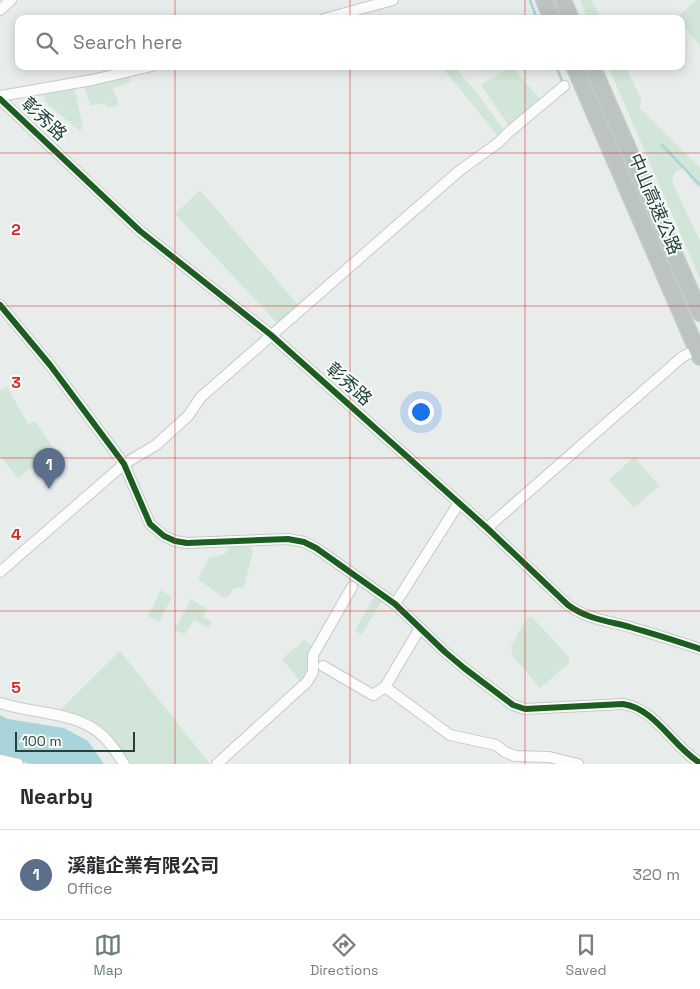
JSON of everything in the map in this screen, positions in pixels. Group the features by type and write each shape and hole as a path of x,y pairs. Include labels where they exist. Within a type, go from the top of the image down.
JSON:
{"highway":[{"path":"544,0 550,15"},
{"path":"563,0 570,15"},
{"name":"中山高速公路","path":"576,70 695,355"},
{"name":"中山高速公路","path":"594,70 700,313"}],"street":[{"path":"0,10 11,0"},
{"path":"339,15 393,0"},
{"path":"0,97 135,70"},
{"path":"0,572 124,464 156,445 188,416 201,397 271,335 459,171 498,144 509,132 564,86"},
{"name":"彰秀路","path":"0,97 140,231 271,335 487,528 578,613 700,649"},
{"path":"0,305 50,365 124,464 147,518 154,528 164,536 175,541 187,542 288,539 316,548 395,604 454,660 516,707 525,709 630,705 647,713 686,754 700,764"},
{"path":"487,528 682,358 695,355"},
{"path":"395,604 459,503"},
{"path":"217,764 307,682 313,672 313,656 352,587"},
{"path":"323,666 373,695 385,687 420,628"},
{"path":"385,687 450,735 496,745 505,752 515,756 549,757 578,764"},
{"path":"0,703 83,723 96,730 107,740 124,764"},
{"path":"0,760 18,764"}],"green space":[{"path":"580,0 591,0 599,15 586,15"},
{"path":"697,0 700,0 700,46 685,28 685,15 679,15"},
{"path":"444,70 457,70 474,89 505,132 498,136"},
{"path":"505,70 515,70 541,100 509,126 481,85"},
{"path":"610,70 627,70 642,101 639,107 700,168 700,182 697,187 683,168 675,172 672,182 700,241 700,279"},
{"path":"128,74 131,82 113,88 119,105 109,108 104,103 91,106 83,85"},
{"path":"74,88 83,126 80,131 45,102 44,94"},
{"path":"200,190 299,306 278,324 175,214"},
{"path":"7,387 28,424 35,421 66,467 58,473 52,465 37,475 31,467 18,478 0,456 0,391"},
{"path":"634,457 659,486 634,508 609,480"},
{"path":"244,545 250,547 253,551 244,587 234,588 229,596 224,598 198,579 209,558 225,554 229,547"},
{"path":"161,590 172,597 159,622 148,616"},
{"path":"375,595 382,601 361,635 355,630"},
{"path":"191,599 207,609 203,617 212,622 208,628 194,620 185,634 174,630"},
{"path":"532,617 570,658 568,664 540,688 512,655 511,646 527,618"},
{"path":"304,640 315,648 313,675 303,685 282,659"},
{"path":"120,651 210,764 126,764 107,739 59,711"}],"water":[{"path":"0,715 8,719 64,728 88,741 104,764 30,764 0,755"}],"waterway":[{"path":"530,0 536,15"},
{"path":"558,70 563,83"},
{"path":"662,145 700,185"}],"cycle path":[{"path":"0,99 140,231 271,335 487,528 568,605 590,617 630,627 700,649"},
{"path":"0,305 50,365 124,464 150,524 164,536 175,541 187,543 288,539 304,542 316,548 395,604 445,652 513,705 525,709 623,704 635,707 654,720 690,756 700,763"}],"place":[{"name":"溪龍企業有限公司","path":"49,489"}]}
